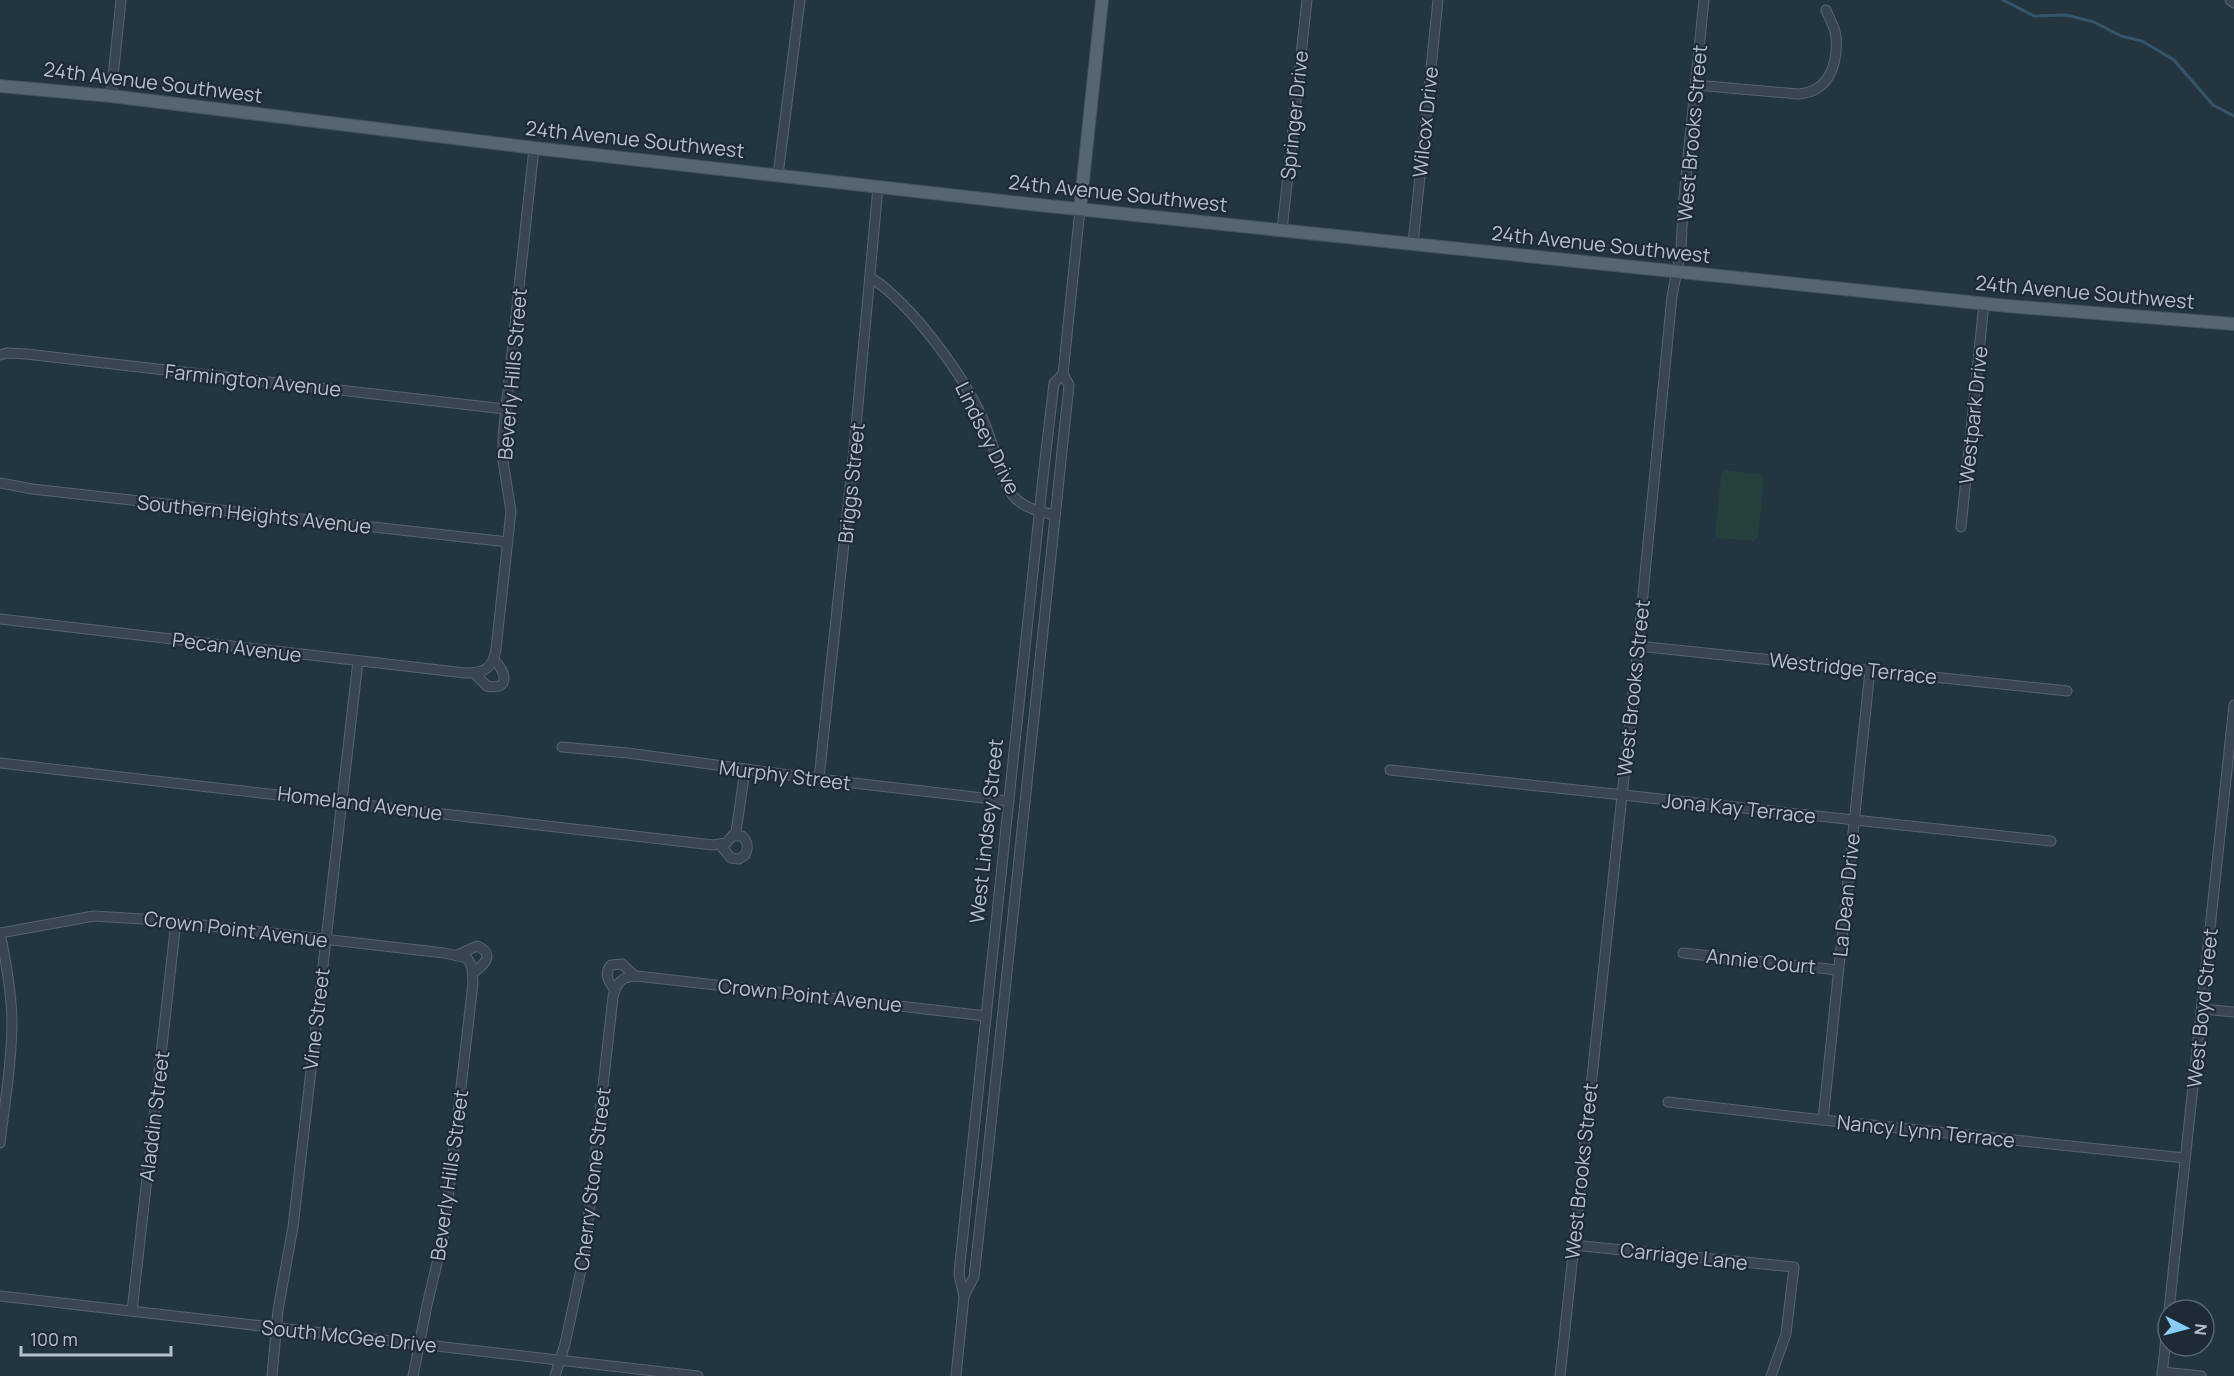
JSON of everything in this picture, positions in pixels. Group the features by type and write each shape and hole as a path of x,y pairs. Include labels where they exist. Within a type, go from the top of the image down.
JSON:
{"main road":[{"name":"West Lindsey Street","path":"1080,209 1102,0"},
{"name":"24th Avenue Southwest","path":"0,86 111,96 534,148 1080,209 1984,303 2234,324"}],"street":[{"path":"111,96 121,0"},
{"path":"778,175 800,0"},
{"name":"Springer Drive","path":"1282,230 1307,0"},
{"name":"Wilcox Drive","path":"1413,244 1437,0"},
{"name":"West Brooks Street","path":"1560,1376 1704,0"},
{"path":"2230,0 2234,3"},
{"path":"1696,84 1798,94 1817,89 1829,77 1836,36 1826,10"},
{"name":"Beverly Hills Street","path":"489,669 494,660 508,542 510,500 502,447 534,148"},
{"name":"Briggs Street","path":"819,779 878,187"},
{"name":"West Lindsey Street","path":"964,1296 974,1277 989,1145 1069,385 1063,374 1080,209"},
{"name":"Lindsey Drive","path":"870,277 903,303 951,365 983,419 1012,496 1021,504 1055,515"},
{"name":"Westpark Drive","path":"1961,527 1984,303"},
{"name":"Farmington Avenue","path":"0,355 26,354 505,409"},
{"name":"West Lindsey Street","path":"956,1376 964,1296 959,1275 1044,468 1054,383 1063,374"},
{"path":"1044,468 1060,470"},
{"name":"Southern Heights Avenue","path":"0,483 32,489 508,542"},
{"name":"Pecan Avenue","path":"0,619 474,673 489,669"},
{"name":"Westridge Terrace","path":"1638,645 2067,691"},
{"name":"Pecan Avenue","path":"474,673 487,686 497,687 502,684 504,671 494,660"},
{"name":"Vine Street","path":"272,1376 293,1227 340,801 358,661"},
{"name":"La Dean Drive","path":"1822,1120 1870,670"},
{"name":"West Boyd Street","path":"2170,1298 2231,758 2234,705"},
{"name":"Murphy Street","path":"562,747 628,753 819,779 1009,806 1024,812"},
{"name":"Homeland Avenue","path":"0,763 720,845 731,858 739,859 748,850 746,840 742,836 734,836"},
{"path":"1013,767 1029,768"},
{"path":"720,845 734,836 745,770"},
{"name":"Jona Kay Terrace","path":"1390,770 2051,841"},
{"name":"Crown Point Avenue","path":"0,933 94,916 133,917 457,955 467,958 470,962"},
{"name":"Aladdin Street","path":"132,1311 176,922"},
{"path":"0,933 9,979 12,1019 0,1143"},
{"name":"Beverly Hills Street","path":"457,955 477,946 484,949 486,960 483,966 473,973"},
{"name":"Annie Court","path":"1683,953 1838,970"},
{"name":"Beverly Hills Street","path":"413,1376 418,1344 444,1234 473,973 470,962"},
{"name":"Crown Point Avenue","path":"615,990 609,983 607,975 611,965 622,964 635,976"},
{"name":"Crown Point Avenue","path":"620,981 626,976 635,976 986,1016"},
{"name":"Cherry Stone Street","path":"555,1376 584,1256 615,990 620,981"},
{"path":"2202,1009 2234,1012"},
{"name":"Nancy Lynn Terrace","path":"1668,1102 2186,1158"},
{"path":"977,1104 993,1105"},
{"path":"972,1144 989,1145"},
{"name":"Carriage Lane","path":"1573,1245 1794,1267 1786,1334 1771,1376"},
{"name":"South McGee Drive","path":"0,1296 698,1376"},
{"path":"2164,1358 2162,1374 2201,1376"}],"green space":[{"path":"1725,470 1760,474 1764,477 1758,537 1754,541 1719,538 1715,534 1721,478"}],"waterway":[{"path":"2003,0 2034,16 2066,15 2094,22 2121,36 2142,41 2174,60 2213,105 2234,116"}]}
